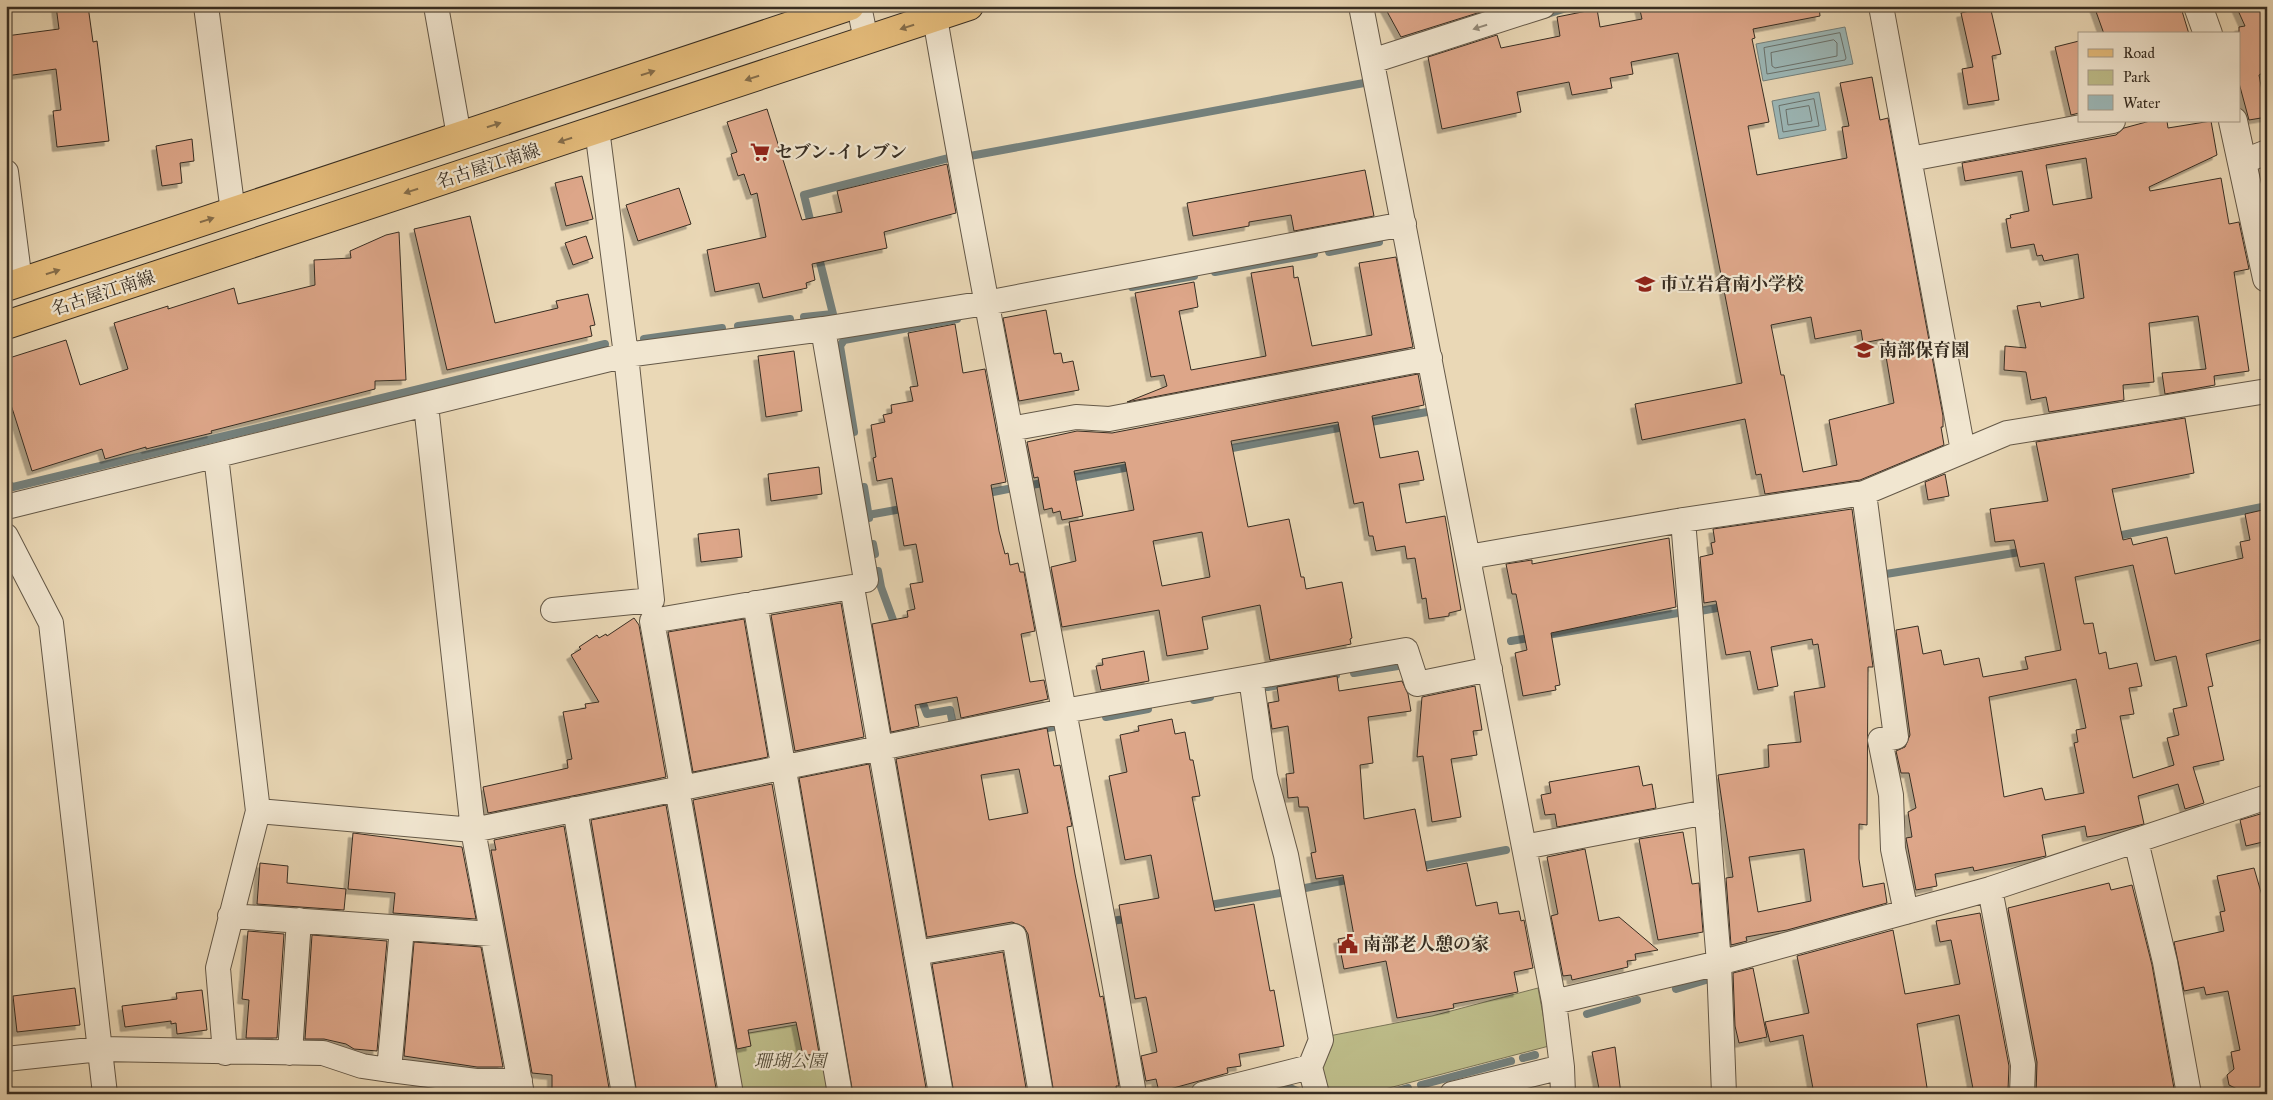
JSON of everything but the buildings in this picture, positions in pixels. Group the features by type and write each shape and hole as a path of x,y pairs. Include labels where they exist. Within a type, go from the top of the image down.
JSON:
{"main road":[{"name":"名古屋江南線","path":"13,285 850,6"},
{"name":"名古屋江南線","path":"6,325 970,6"}],"street":[{"path":"206,6 233,212"},
{"path":"436,6 459,136"},
{"path":"858,6 866,40"},
{"path":"1361,6 1554,1002 1562,1067 1563,1094"},
{"path":"1372,61 1543,6"},
{"path":"1881,6 1963,450"},
{"path":"2198,6 2207,32"},
{"path":"935,18 986,303 1103,915 1134,1094"},
{"path":"1910,158 2108,122"},
{"path":"2233,122 2267,278"},
{"path":"553,610 652,600 626,355 597,129"},
{"path":"2242,162 2267,152"},
{"path":"6,172 13,285"},
{"path":"6,507 626,355 823,329 986,303 1404,224"},
{"path":"823,329 866,580"},
{"path":"1010,429 1076,417 1109,419 1430,358"},
{"path":"1468,557 1683,520 1864,493 2007,433 2267,391"},
{"path":"6,1059 100,1049 226,1053 323,1053 362,1066 521,1087 473,830 426,405"},
{"path":"216,456 258,811 218,968 226,1053"},
{"path":"1864,493 1896,737 1880,740 1891,795 1893,849 1906,912"},
{"path":"1683,520 1719,963 1724,1094"},
{"path":"6,536 51,623 105,1094"},
{"path":"732,1094 652,621 852,587 941,1094"},
{"path":"755,603 840,1094"},
{"path":"258,811 473,830 784,769 1064,711 1406,650 1417,684 1490,669"},
{"path":"1251,678 1265,776 1286,855 1321,1040 1310,1067 1317,1094"},
{"path":"1554,1002 1719,963 1990,889 2267,797"},
{"path":"575,809 624,1094"},
{"path":"1524,847 1707,812"},
{"path":"2136,841 2165,962 2189,1094"},
{"path":"1990,889 2023,1065 2022,1094"},
{"path":"230,916 492,934"},
{"path":"290,1053 299,920"},
{"path":"389,1070 402,928"},
{"path":"916,953 1014,936 1042,1094"},
{"path":"1203,1094 1310,1067"},
{"path":"1452,1094 1562,1067"}],"green space":[{"path":"1538,988 1549,1046 1366,1094 1329,1094 1322,1069 1329,1036 1432,1016"},
{"name":"珊瑚公園","path":"818,1021 830,1094 743,1094 732,1036"}],"water":[{"path":"1845,27 1853,64 1763,81 1756,44"},
{"path":"1819,92 1826,130 1779,139 1772,101"}],"waterway":[{"path":"1544,15 1573,6"},
{"path":"970,156 1364,83"},
{"path":"812,228 804,195 949,158"},
{"path":"1329,252 1379,242"},
{"path":"804,317 833,314 818,254"},
{"path":"1215,272 1314,254"},
{"path":"1132,287 1194,276"},
{"path":"738,326 790,319"},
{"path":"854,432 840,346 844,340 957,319"},
{"path":"644,339 722,328"},
{"path":"6,483 13,487 605,344"},
{"path":"1365,423 1427,412"},
{"path":"1222,450 1349,426"},
{"path":"1065,479 1135,466"},
{"path":"1031,485 1049,482"},
{"path":"864,487 869,518"},
{"path":"983,494 1008,489"},
{"path":"2112,537 2267,506"},
{"path":"868,515 907,508"},
{"path":"873,544 875,554"},
{"path":"1886,574 2026,551"},
{"path":"878,571 881,587 896,628"},
{"path":"1700,611 1728,606"},
{"path":"1511,641 1678,613"},
{"path":"1354,673 1398,666"},
{"path":"1268,687 1336,675"},
{"path":"920,696 927,714 950,710 954,729"},
{"path":"1194,700 1210,697"},
{"path":"1106,717 1148,709"},
{"path":"1009,735 1053,727"},
{"path":"960,744 993,738"},
{"path":"1417,867 1506,850"},
{"path":"1300,889 1352,879"},
{"path":"1204,906 1286,892"},
{"path":"1112,921 1131,918"},
{"path":"1676,989 1706,980"},
{"path":"1587,1014 1637,1000"},
{"path":"1523,1058 1535,1055"},
{"path":"1421,1085 1511,1061"},
{"path":"1263,1092 1285,1086 1304,1094"},
{"path":"1386,1094 1408,1088"}],"place":[{"name":"セブン-イレブン","path":"760,152"},
{"name":"市立岩倉南小学校","path":"1645,284"},
{"name":"南部保育園","path":"1864,350"},
{"name":"南部老人憩の家","path":"1348,944"}]}
